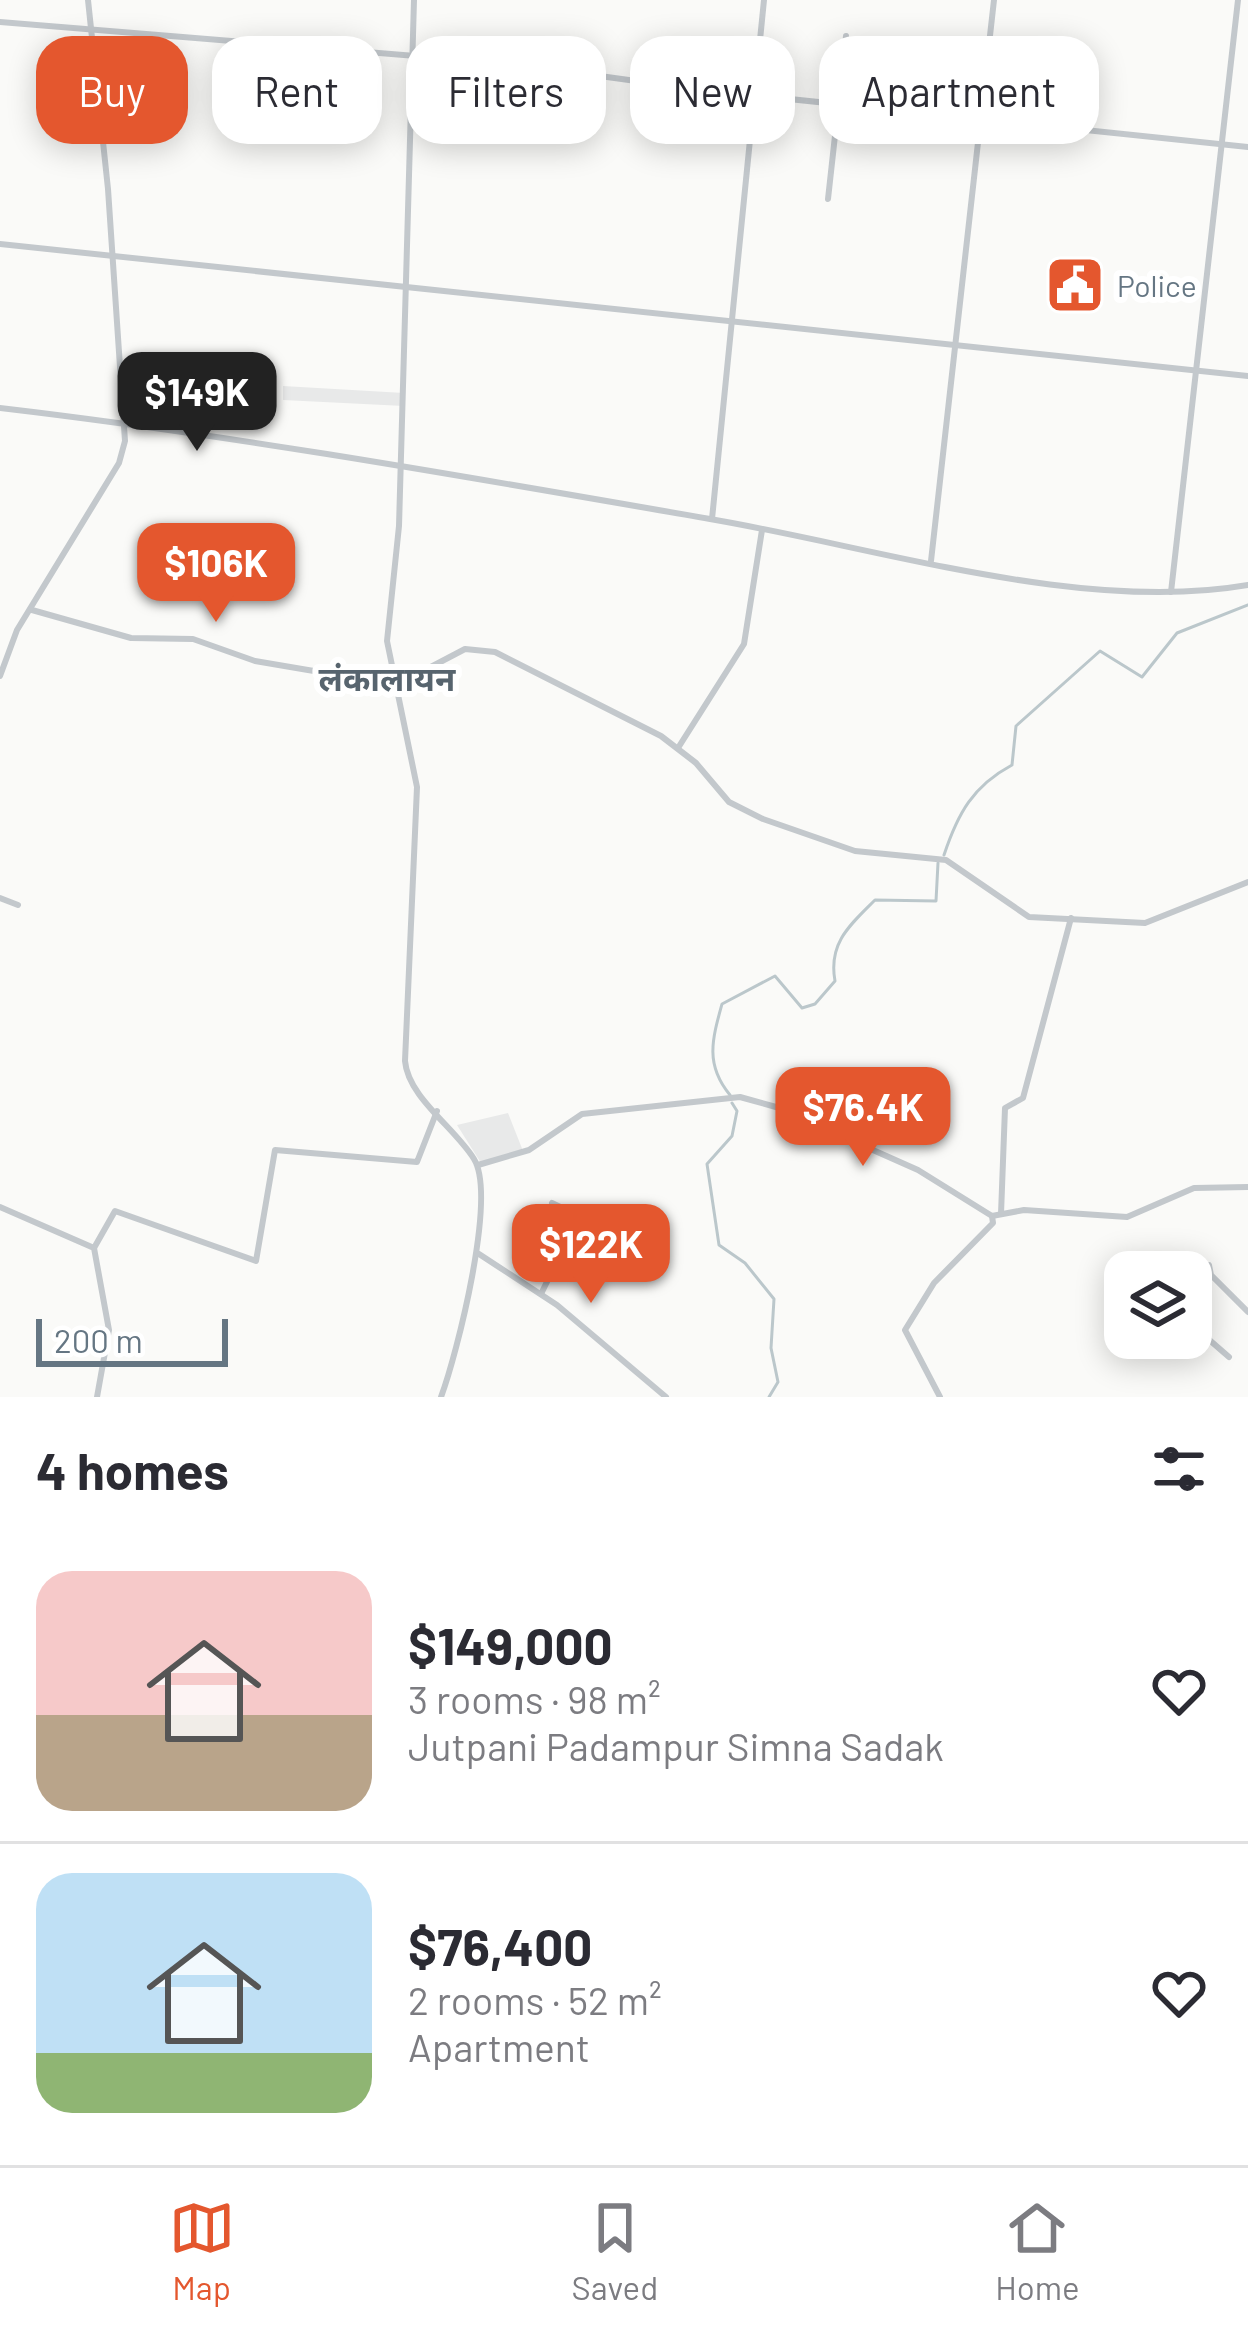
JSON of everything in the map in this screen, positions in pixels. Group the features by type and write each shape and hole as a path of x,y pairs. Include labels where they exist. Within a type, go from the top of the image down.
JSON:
{"street":[{"path":"0,676 17,630 72,533 119,463 127,423 88,0"},
{"path":"414,0 414,36"},
{"path":"761,36 764,0"},
{"path":"990,36 994,0"},
{"path":"1171,592 1238,0"},
{"path":"0,22 406,59"},
{"path":"1099,132 1248,147"},
{"path":"412,144 400,465 387,641 417,787 406,1075 478,1165 477,1252 441,1397"},
{"path":"712,519 750,144"},
{"path":"828,199 834,144"},
{"path":"931,560 979,144"},
{"path":"0,244 1248,376"},
{"path":"0,409 127,423 400,465 1005,576 1171,592 1248,585"},
{"path":"678,748 744,644 762,530"},
{"path":"32,610 131,638 194,639 255,662 361,680 398,678 465,649 495,652 678,748 729,802 763,819 855,851 946,860 1029,917 1145,923 1248,882"},
{"path":"0,898 18,904"},
{"path":"940,1397 905,1330 934,1282 993,1223 1005,1108 1023,1098 1071,918"},
{"path":"478,1165 529,1150 582,1114 740,1097 776,1107 918,1170 996,1215 1127,1217 1194,1188 1248,1187"},
{"path":"97,1397 109,1330 94,1248 115,1211 256,1261 274,1150 417,1162 437,1112"},
{"path":"541,1294 579,1216 552,1203"},
{"path":"0,1207 94,1248"},
{"path":"477,1252 541,1294 666,1397"},
{"path":"1212,1276 1248,1312"},
{"path":"1212,1342 1229,1357"}],"shaded area":[{"path":"283,386 404,393 404,406 283,400"},
{"path":"508,1113 523,1151 481,1163 457,1125"}],"waterway":[{"path":"944,855 969,802 1012,765 1016,726 1100,651 1142,677 1177,633 1248,605"},
{"path":"730,1095 717,1073 713,1052 722,1004 775,976 802,1008 815,1004 835,981 838,945 850,927 875,900 936,901 938,863"},
{"path":"732,1103 737,1111 732,1136 707,1164 719,1245 745,1263 774,1299 771,1348 778,1382 769,1397"}],"place":[{"name":"Police","path":"1075,285"}],"district":[{"name":"लंकालायन","path":"387,678"}]}
